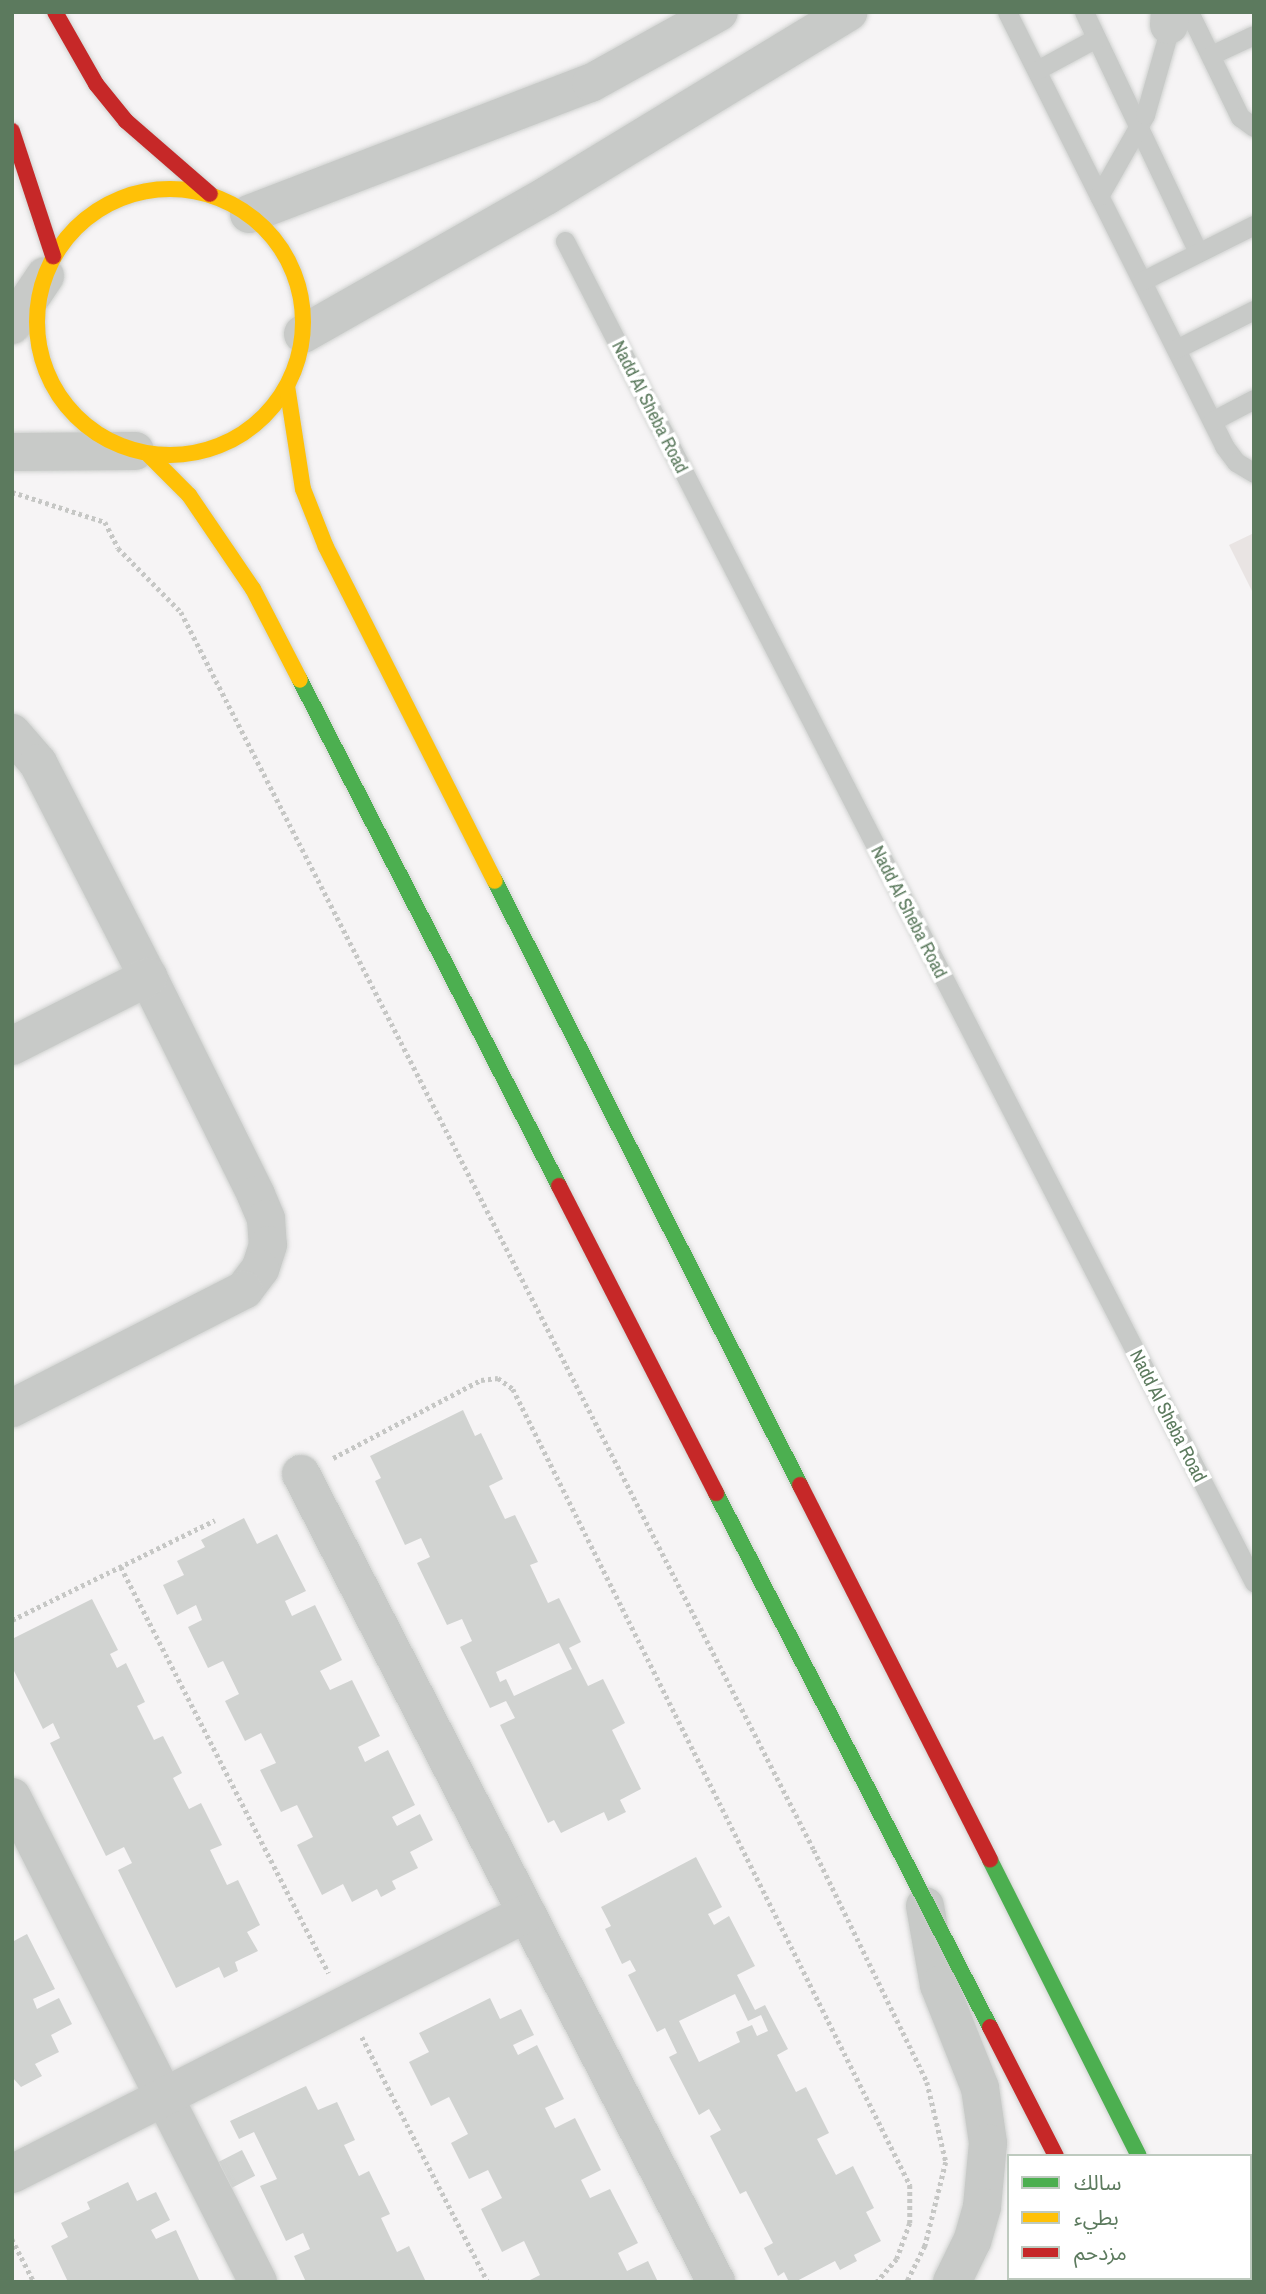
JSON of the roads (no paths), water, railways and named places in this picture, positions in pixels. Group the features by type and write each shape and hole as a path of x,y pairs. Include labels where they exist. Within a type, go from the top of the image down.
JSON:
{"main road":[{"path":"12,131 49,266 37,324 39,349 51,384 73,414 102,437 142,453 182,456 214,449 260,420 288,386 303,334 302,300 291,267 273,237 249,214 210,194 126,121 96,84 55,12"},
{"path":"49,266 94,212 120,197 180,188 210,194"},
{"path":"288,386 303,489 326,547 1138,2154"},
{"path":"142,453 189,495 253,589 1055,2154"}],"street":[{"path":"249,214 591,83 719,12"},
{"path":"303,334 546,196 849,12"},
{"path":"12,325 49,266"},
{"path":"12,452 142,453"},
{"path":"12,733 38,762 148,977 266,1219 268,1245 260,1269 244,1290 222,1304 12,1408"},
{"path":"12,1046 148,977"},
{"path":"302,1474 716,2282"},
{"path":"12,1797 258,2282"},
{"path":"923,1894 939,1985 980,2088 988,2143 982,2207 952,2282"},
{"path":"12,2174 527,1913"}],"lane":[{"path":"1007,12 1212,421 1236,462 1254,472"},
{"path":"1084,12 1198,252"},
{"path":"1100,196 1140,128 1176,15"},
{"path":"1176,15 1211,55 1240,117 1254,127"},
{"path":"1211,55 1254,35"},
{"path":"1037,70 1096,38"},
{"path":"1142,281 1254,225"},
{"name":"Nadd Al Sheba Road","path":"565,241 1254,1582"},
{"path":"1176,349 1254,310"},
{"path":"1212,421 1254,399"}]}
